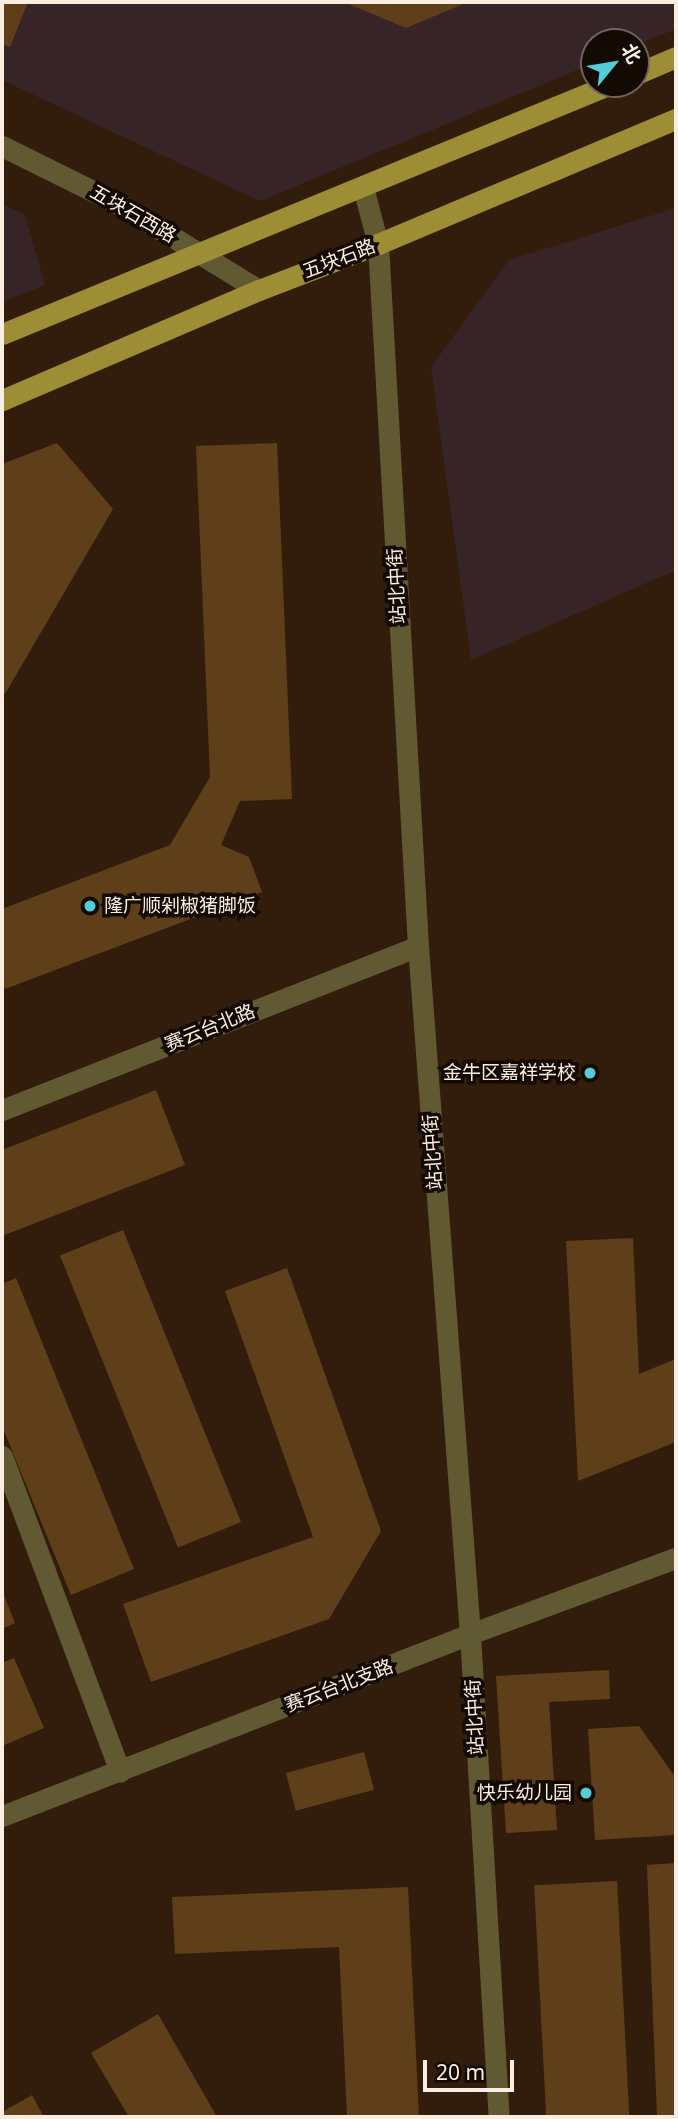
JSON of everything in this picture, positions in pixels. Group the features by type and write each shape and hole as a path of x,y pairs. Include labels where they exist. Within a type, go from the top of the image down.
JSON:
{"main road":[{"path":"650,68 676,57"},
{"path":"2,334 580,97"},
{"name":"五块石路","path":"2,400 259,290 378,244 676,119"}],"street":[{"name":"五块石西路","path":"2,146 119,204 259,290"},
{"name":"站北中街","path":"363,187 378,244 418,946 470,1634 499,2117"},
{"name":"赛云台北路","path":"2,1110 418,946"},
{"path":"2,1456 120,1772"},
{"name":"赛云台北支路","path":"2,1816 470,1634 676,1558"}],"shaded area":[{"path":"2,2 676,2 676,29 650,39 650,28 580,28 580,69 260,201 2,80"},
{"path":"2,204 25,215 45,285 2,302"},
{"path":"676,208 676,570 471,660 431,367 509,260"}],"building":[{"path":"2,2 28,2 10,47 2,44"},
{"path":"344,2 468,2 406,28"},
{"path":"57,443 113,509 5,694 2,692 2,464"},
{"path":"277,443 292,799 240,801 221,845 249,857 262,892 5,989 2,981 2,909 170,845 210,777 196,446"},
{"path":"156,1090 185,1165 2,1236 2,1150"},
{"path":"123,1230 241,1522 178,1548 60,1255"},
{"path":"633,1238 639,1374 676,1359 676,1442 578,1481 566,1241"},
{"path":"287,1268 381,1531 329,1619 151,1682 123,1604 313,1537 225,1291"},
{"path":"16,1278 134,1569 71,1595 2,1426 2,1284"},
{"path":"2,1590 15,1623 2,1629"},
{"path":"14,1658 44,1728 2,1746 2,1663"},
{"path":"609,1670 610,1699 549,1702 557,1830 506,1833 496,1676"},
{"path":"639,1726 676,1778 676,1835 595,1840 588,1729"},
{"path":"364,1752 374,1790 296,1811 286,1773"},
{"path":"676,1863 676,2117 657,2117 647,1865"},
{"path":"617,1881 629,2117 546,2117 534,1885"},
{"path":"408,1887 419,2117 347,2117 339,1947 175,1954 172,1897"},
{"path":"158,2014 217,2117 129,2117 91,2053"},
{"path":"32,2095 44,2117 2,2117 2,2112"}],"place":[{"name":"隆广顺剁椒猪脚饭","path":"90,906"},
{"name":"金牛区嘉祥学校","path":"590,1073"},
{"name":"快乐幼儿园","path":"586,1793"}]}
